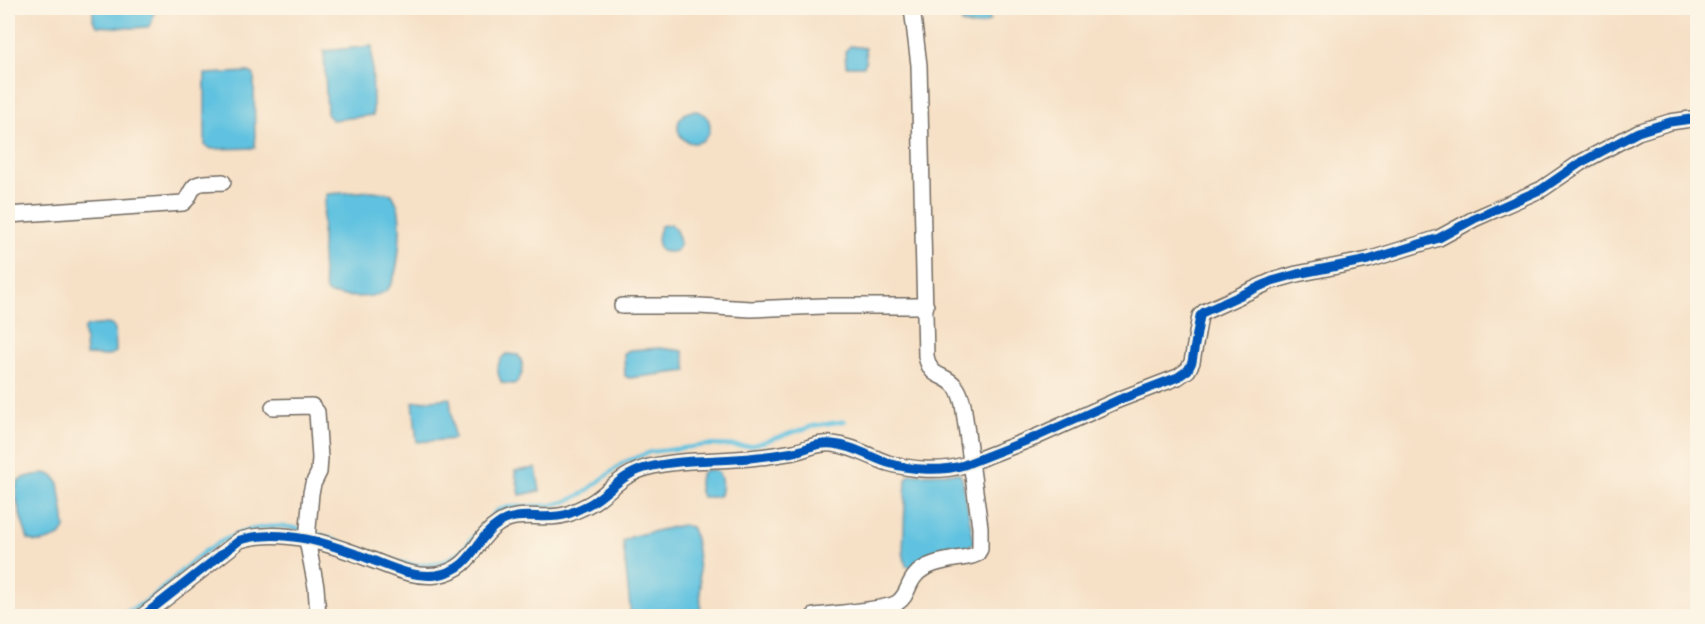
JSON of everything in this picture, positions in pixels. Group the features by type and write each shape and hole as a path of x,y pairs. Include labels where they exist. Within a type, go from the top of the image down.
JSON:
{"street":[{"path":"814,616 895,604 908,592 915,575 922,570 932,565 976,554 980,549 980,527 966,419 960,394 955,386 939,377 928,366 926,356 919,65 912,8"},
{"path":"143,616 240,540 256,535 307,540 340,548 399,571 417,575 437,575 452,570 470,558 487,534 507,518 522,516 546,518 565,515 595,501 617,481 632,472 650,467 677,462 756,458 796,452 817,444 831,443 890,464 918,468 953,468 1036,437 1178,377 1188,370 1192,362 1200,316 1249,290 1297,274 1368,261 1439,238 1497,208 1525,198 1580,163 1638,132 1670,122 1698,118"},
{"path":"8,215 183,203 189,199 194,186 223,182"},
{"path":"622,306 752,309 926,306"},
{"path":"273,407 312,406 316,412 320,458 319,472 311,493 307,540 316,587 318,616"}],"water":[{"path":"93,8 155,8 152,22 148,27 131,28 97,26 93,20"},
{"path":"963,8 987,8 990,20 976,26 965,25 962,23 960,11"},
{"path":"372,46 373,115 332,120 327,114 324,51"},
{"path":"850,46 865,48 864,66 846,66 845,52"},
{"path":"249,72 254,75 255,148 212,149 205,146 205,74"},
{"path":"694,111 705,116 710,127 705,138 694,143 683,138 678,127 683,116"},
{"path":"373,191 392,194 398,207 399,250 391,283 387,290 375,295 341,296 327,293 323,273 322,244 323,214 327,194"},
{"path":"671,224 678,235 678,249 669,252 661,251 657,239 659,230 661,226"},
{"path":"108,324 115,329 116,352 107,356 86,355 84,329 88,326"},
{"path":"660,348 683,351 687,371 629,378 625,376 624,353 630,350"},
{"path":"506,354 518,355 522,362 522,374 514,384 502,383 499,375 499,364"},
{"path":"450,398 454,439 417,442 413,402"},
{"path":"536,468 540,491 520,495 515,471"},
{"path":"705,470 715,470 721,478 720,495 716,497 702,497 699,482"},
{"path":"45,473 54,476 59,483 65,529 60,536 44,542 36,542 28,539 18,507 16,489 21,479"},
{"path":"959,473 962,478 973,543 964,550 919,566 906,566 903,552 906,479 910,474"},
{"path":"682,525 691,527 696,543 700,616 631,616 623,541 633,536"}],"waterway":[{"path":"311,532 398,562 417,565 434,564 445,561 461,551 496,511 508,507 551,505 568,501 584,493 624,462 650,452 707,445 750,446 813,426 845,421"},
{"path":"114,616 149,600 196,558 227,538 265,527 278,526 304,530"}],"cycle path":[{"path":"143,616 240,540 256,536 273,535 307,539 340,548 404,572 428,576 450,571 459,566 490,530 506,520 523,516 550,517 568,514 593,502 627,476 663,464 772,456 828,444 848,447 888,463 906,467 936,469 964,465 1178,377 1188,370 1192,362 1200,316 1204,312 1272,281 1368,260 1439,238 1474,219 1542,189 1580,163 1638,132 1670,122 1698,118"}]}
